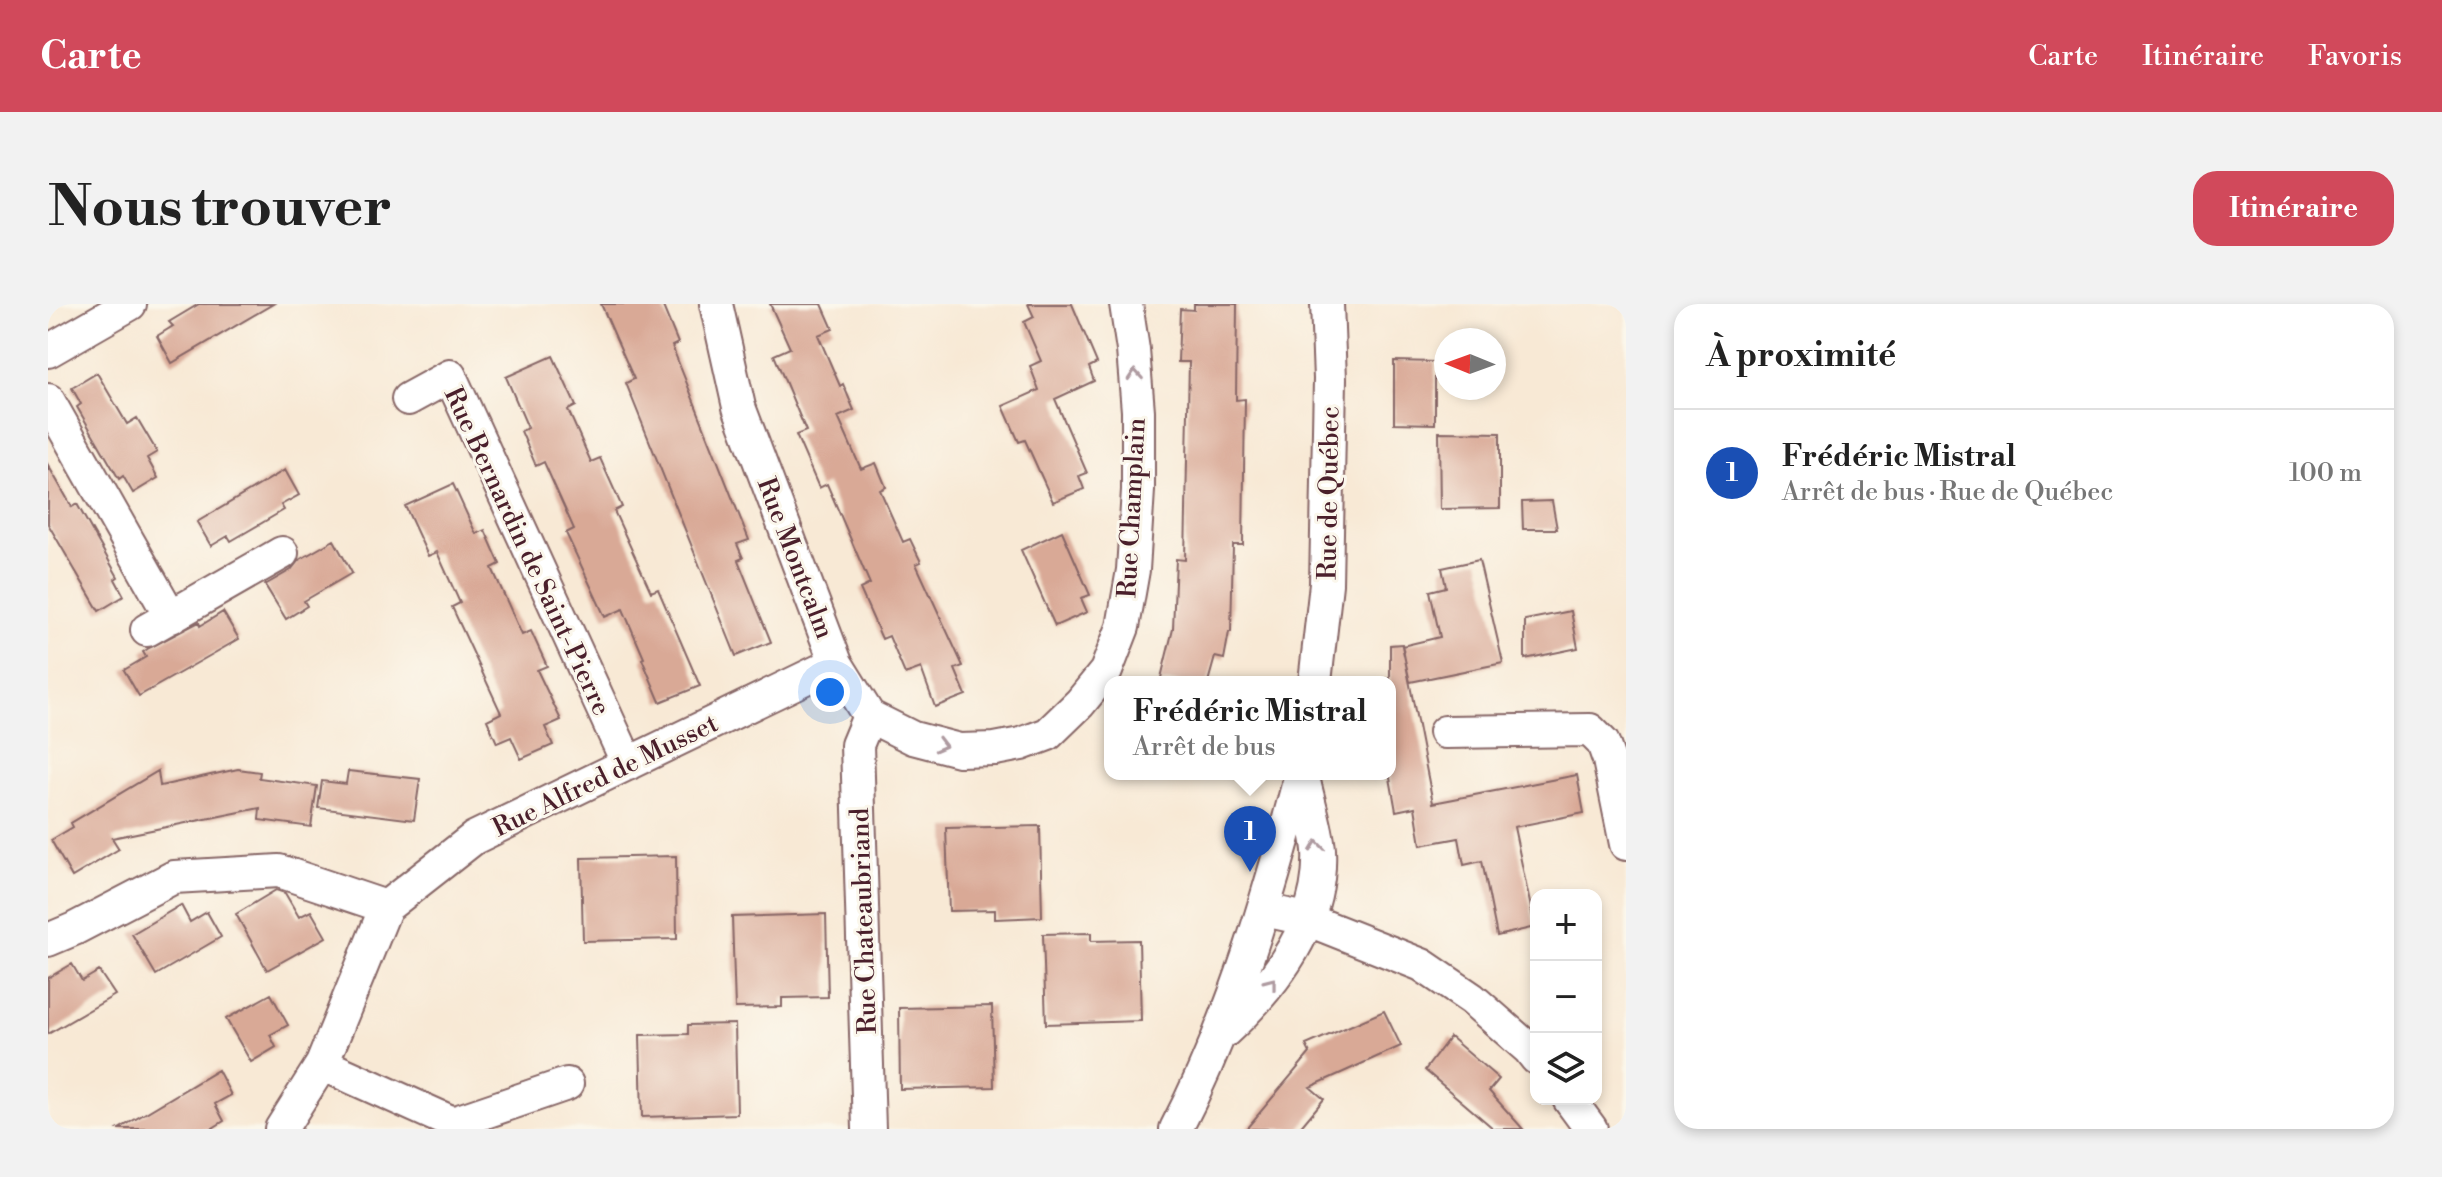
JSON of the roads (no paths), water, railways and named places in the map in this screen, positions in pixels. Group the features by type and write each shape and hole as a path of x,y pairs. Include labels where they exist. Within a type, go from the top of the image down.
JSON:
{"street":[{"path":"48,351 130,304"},
{"name":"Rue Montcalm","path":"716,304 739,407 836,663 869,716"},
{"name":"Rue Champlain","path":"869,716 913,738 959,750 995,749 1048,734 1080,703 1106,671 1123,627 1133,570 1138,490 1138,411 1126,304"},
{"name":"Rue de Québec","path":"1316,676 1326,584 1330,379 1327,304"},
{"name":"Rue Bernardin de Saint-Pierre","path":"408,399 450,376 628,764"},
{"path":"48,400 159,623 282,553"},
{"name":"Rue Alfred de Musset","path":"386,907 474,838 836,663"},
{"name":"Rue Chateaubriand","path":"869,716 857,745 869,1129"},
{"path":"1445,732 1590,730 1617,757 1626,844"},
{"path":"1176,1129 1219,1036 1264,910 1300,780"},
{"path":"1219,1036 1253,1006 1289,959 1306,919 1317,884 1319,849 1303,780"},
{"path":"48,940 174,877 279,871 386,907 322,1064 281,1129"},
{"path":"1264,910 1306,919 1422,965 1472,999 1530,1050"},
{"path":"322,1064 453,1123 567,1084"},
{"path":"1573,1105 1591,1129"}],"place":[{"name":"Frédéric Mistral","path":"1250,872"}]}
